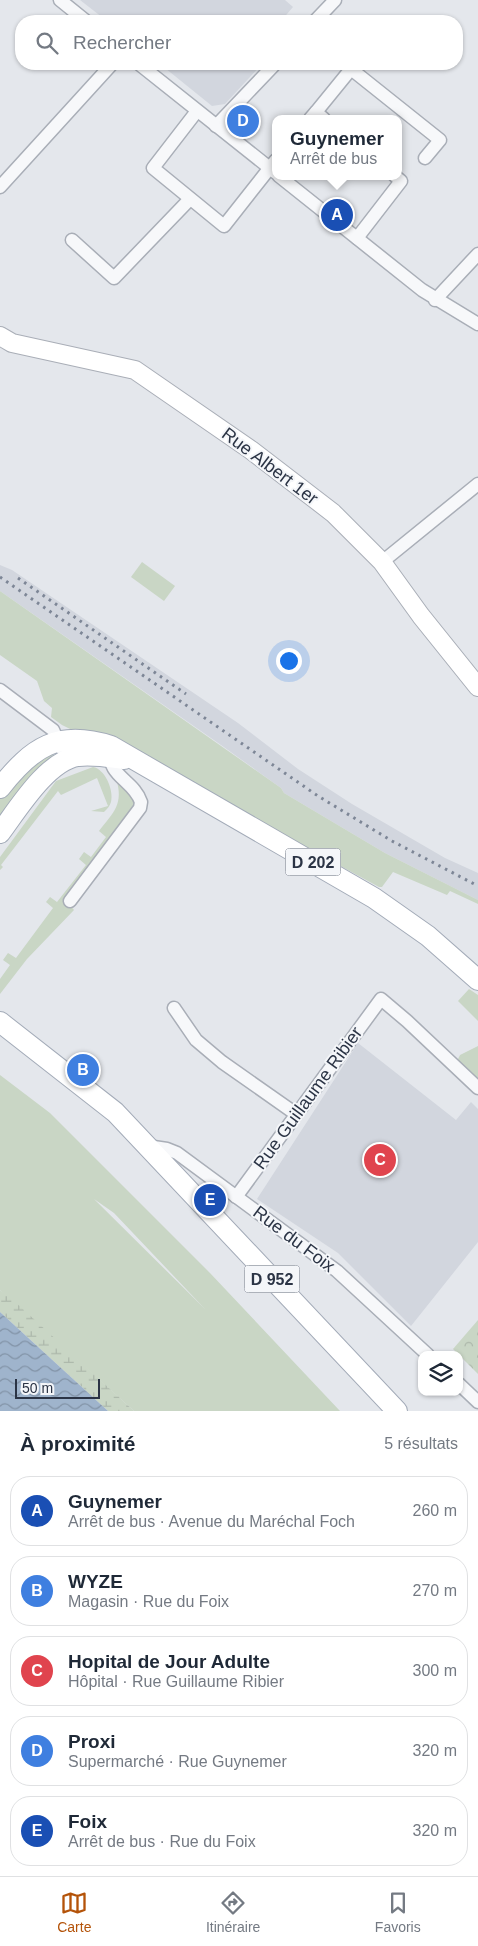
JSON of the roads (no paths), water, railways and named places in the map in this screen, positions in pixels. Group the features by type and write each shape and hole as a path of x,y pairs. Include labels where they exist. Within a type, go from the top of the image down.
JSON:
{"main road":[{"name":"D 202","path":"0,788 24,760 41,748 62,751 77,738 93,740 110,751 136,761 374,898 428,936 478,980"},
{"path":"0,833 62,751"},
{"name":"D 952","path":"0,1022 115,1112 397,1411"}],"street":[{"path":"60,0 79,15"},
{"path":"321,15 335,0"},
{"path":"0,187 107,70"},
{"path":"147,70 216,126 272,166"},
{"path":"216,126 269,70"},
{"path":"318,115 350,70"},
{"path":"352,70 440,140 425,158"},
{"path":"197,110 153,168 224,226 272,169"},
{"path":"285,180 435,300 478,324"},
{"path":"357,238 399,180"},
{"path":"72,240 114,278 190,199"},
{"path":"435,300 478,254"},
{"name":"Rue Albert 1er","path":"0,336 12,343 135,370 250,450 332,513 382,562 421,616 478,687"},
{"path":"382,562 478,484"},
{"path":"0,690 53,730 62,751"},
{"path":"70,901 140,808 141,802 132,788 112,769 110,751"},
{"name":"Rue Guillaume Ribier","path":"236,1197 381,999 478,1088"},
{"path":"174,1008 196,1040 222,1062 296,1114"},
{"name":"Rue du Foix","path":"147,1146 167,1148 177,1153 338,1271 424,1351"},
{"path":"463,1388 478,1403 473,1411"}],"water":[{"path":"0,1312 108,1411 0,1411"}],"railway":[{"path":"0,577 318,796 392,841 478,886"},
{"path":"18,578 186,694"}],"place":[{"name":"Proxi","path":"243,121"},
{"name":"Guynemer","path":"337,215"},
{"name":"WYZE","path":"83,1070"},
{"name":"Hopital de Jour Adulte","path":"380,1160"},
{"name":"Foix","path":"210,1200"}]}
